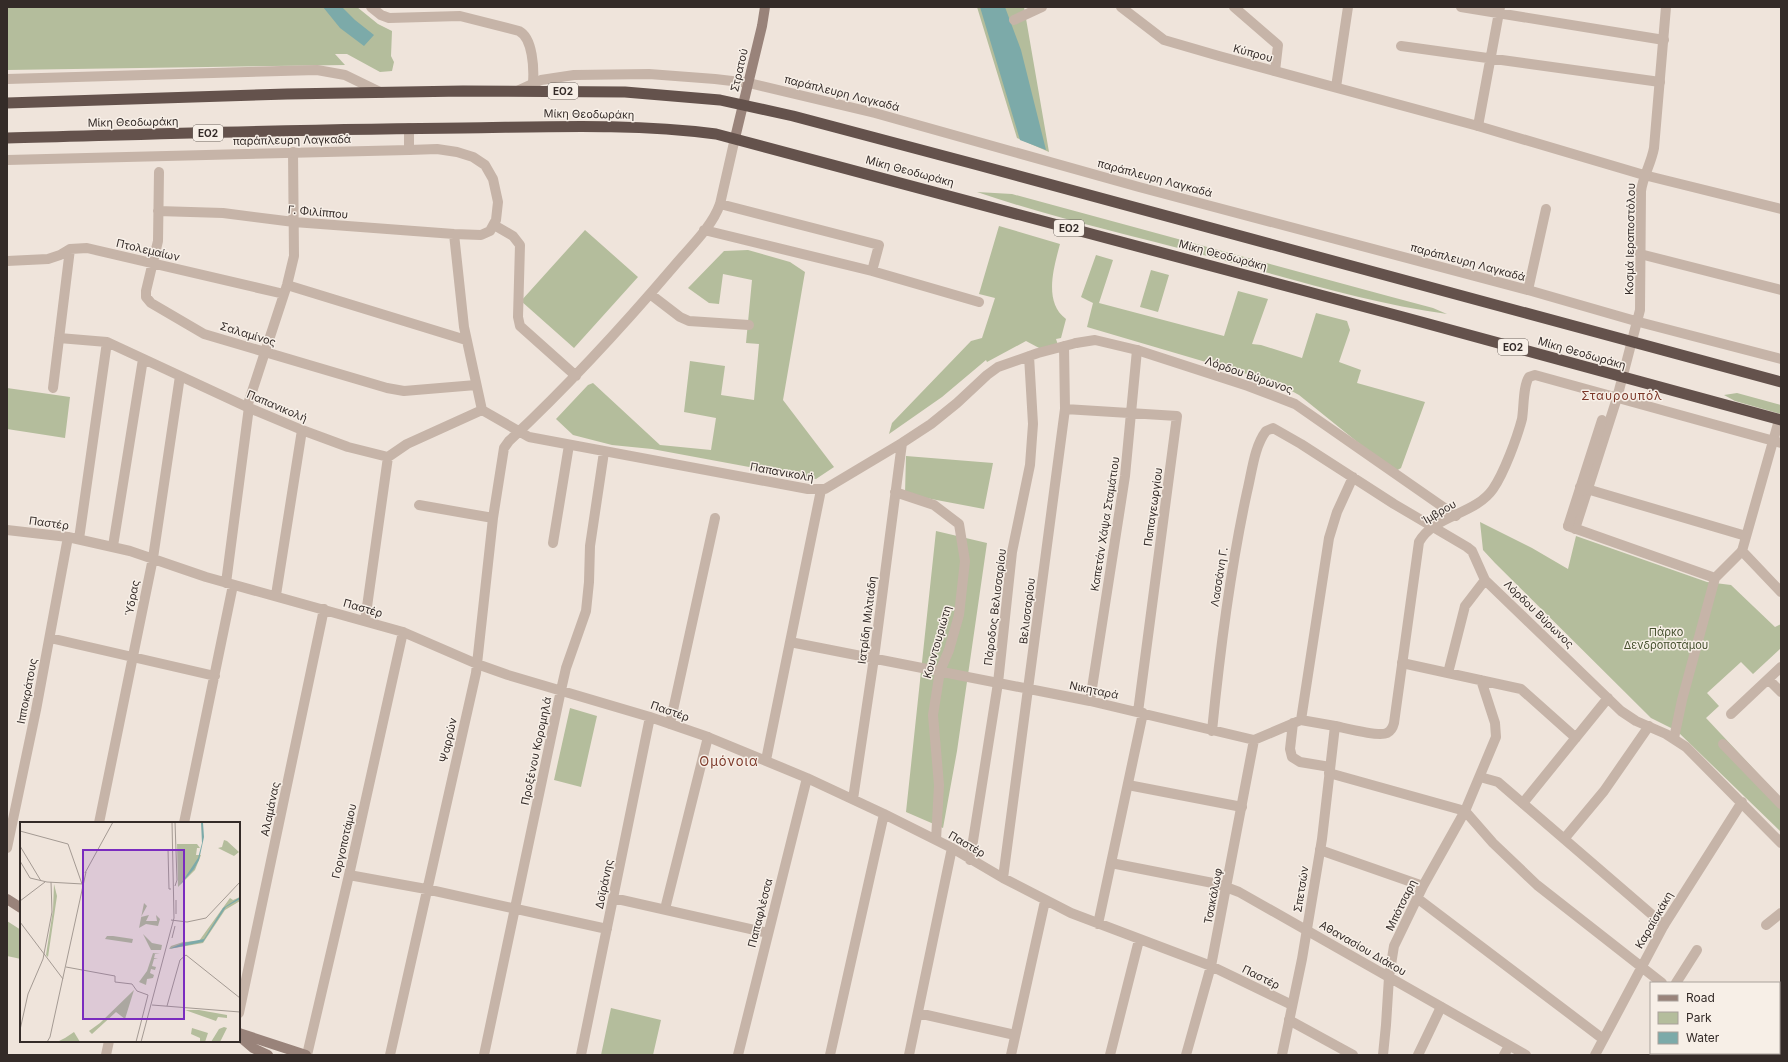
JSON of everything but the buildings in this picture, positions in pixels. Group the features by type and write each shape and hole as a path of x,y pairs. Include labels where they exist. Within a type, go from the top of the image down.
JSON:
{"highway":[{"name":"Μίκη Θεοδωράκη","path":"7,103 226,96 517,91 625,92 701,98 743,104 978,165 1781,382"},
{"name":"Μίκη Θεοδωράκη","path":"7,138 409,128 612,127 682,130 735,138 1403,317 1780,420"}],"main road":[{"name":"Στρατού","path":"735,138 749,83 765,7"},
{"path":"7,899 20,907"},
{"path":"240,1033 306,1055"},
{"path":"240,1037 253,1048 268,1055"}],"street":[{"path":"370,7 381,15 389,18 460,16 519,31 525,35 529,48 534,70 533,83"},
{"path":"1014,20 1042,7"},
{"name":"Κύπρου","path":"1121,7 1164,40 1478,126 1644,175 1781,209"},
{"path":"1234,7 1278,45 1275,71"},
{"path":"1336,87 1348,7"},
{"path":"1461,7 1499,10 1664,40"},
{"name":"Κοσμά Ιεραποστόλου","path":"1584,488 1617,398 1639,322 1641,302 1640,205 1644,175 1654,148 1666,7"},
{"path":"1478,126 1499,10"},
{"path":"1401,46 1660,82"},
{"path":"7,79 317,70 345,76 382,93"},
{"name":"παράπλευρη Λαγκαδά","path":"517,91 533,83 551,78 574,75 634,74 702,78 749,83 875,113 1132,185 1781,359"},
{"path":"409,128 409,150"},
{"name":"Ψαρρών","path":"390,1055 477,664 493,518 502,452 509,441 576,376 650,294 717,213 735,138"},
{"name":"παράπλευρη Λαγκαδά","path":"7,160 437,149 457,152 473,157 485,165 494,179 498,196 498,210 494,225"},
{"path":"184,822 215,676 229,584 248,407 285,290 294,256 293,152"},
{"name":"Σαλαμίνος","path":"159,172 158,241 146,291 146,297 151,303 204,334 395,390 476,385"},
{"path":"720,204 879,245 872,271"},
{"path":"1528,290 1546,209"},
{"name":"Γ. Φιλίππου","path":"158,210 223,213 294,222 476,235 488,233 494,225"},
{"path":"494,225 513,236 520,245 518,317 520,326 576,376"},
{"path":"704,230 872,271 979,302"},
{"path":"365,621 388,458 407,444 482,410 466,340 459,294 454,234"},
{"name":"Πτολεμαίων","path":"7,261 48,260 70,249 87,248 152,264 285,290 466,340"},
{"path":"53,388 70,249"},
{"path":"1640,254 1781,290"},
{"path":"650,294 680,317 689,321 749,325"},
{"name":"Παπανικολή","path":"59,338 107,342 248,407 302,430 348,447 388,458"},
{"name":"Λόρδου Βύρωνος","path":"1076,343 1095,340 1137,350 1248,386 1295,404 1456,516"},
{"path":"79,540 107,342"},
{"name":"Παπανικολή","path":"482,410 529,437 604,452 821,490 830,487 931,424 958,403 993,371 1029,356 1076,343"},
{"name":"Βελισσαρίου","path":"1003,878 1030,689 1065,409 1064,346"},
{"name":"Καπετάν Χάψα Σταμάτιου","path":"1090,701 1125,476 1137,350"},
{"name":"Πάροδος Βελισσαρίου","path":"970,860 998,683 1012,552 1030,465 1033,424 1029,356"},
{"path":"113,546 143,359"},
{"name":"Ίμβρου","path":"1335,726 1354,731 1383,734 1388,733 1394,723 1417,547 1422,538 1434,527 1456,516 1485,498 1495,486 1520,426 1527,382 1531,375 1617,398"},
{"name":"Ύδρας","path":"99,822 153,558 180,376"},
{"path":"1617,398 1777,442"},
{"name":"Παπαγεωργίου","path":"1065,409 1177,416 1140,713 1128,785 1098,924"},
{"path":"1602,420 1572,527 1715,578"},
{"path":"1674,738 1682,700 1715,578 1742,552 1777,442 1780,420"},
{"name":"Λόρδου Βύρωνος","path":"1266,430 1273,428 1281,431 1467,547 1472,552 1485,580 1608,698 1628,716 1674,738 1697,757 1781,843"},
{"path":"276,596 302,430"},
{"name":"Λασσάνη Γ.","path":"1212,731 1222,634 1237,542 1258,448 1266,430"},
{"name":"Ιατρίδη Μιλτιάδη","path":"853,799 874,658 902,443"},
{"path":"553,543 569,445"},
{"name":"Προξένου Κορομηλά","path":"484,1055 566,668 586,611 589,582 590,546 604,452"},
{"path":"1353,476 1336,512 1329,538 1297,722 1290,749 1292,757 1300,762 1465,811 1493,843 1537,886 1661,982"},
{"path":"1584,488 1746,536"},
{"path":"766,760 821,490"},
{"name":"Κουντουριώτη","path":"895,492 934,505 959,524 965,562 959,615 949,650 940,671 933,715 939,785 936,840"},
{"path":"419,505 493,518"},
{"path":"670,724 715,518"},
{"name":"Παστέρ","path":"7,530 113,546 229,584 403,632 477,664 508,675 650,717 708,737 766,760 884,814 952,848 970,860 1045,901 1098,924 1211,966 1292,1005"},
{"name":"Ιπποκράτους","path":"7,848 50,638 68,538"},
{"path":"1742,552 1781,592"},
{"path":"1448,673 1465,606 1485,580"},
{"name":"Αλαμάνας","path":"240,1008 324,609"},
{"name":"Γοργοποτάμου","path":"306,1055 349,876 403,632"},
{"path":"50,638 215,676"},
{"name":"Νικηταρά","path":"790,642 1090,701 1254,740"},
{"path":"1402,663 1521,689 1576,738"},
{"path":"1731,714 1781,667"},
{"path":"1768,679 1781,692"},
{"name":"Μπότσαρη","path":"1383,1055 1389,977 1394,946 1423,886 1465,811 1496,737 1495,723 1481,680"},
{"path":"1524,803 1608,698"},
{"name":"Δοϊράνης","path":"581,1055 650,717"},
{"path":"1254,740 1297,722 1335,726"},
{"name":"Σπετσών","path":"1282,1055 1307,930 1320,850 1335,726"},
{"path":"1564,839 1604,791 1649,726"},
{"path":"665,910 708,737"},
{"name":"Τσακάλωφ","path":"1186,1055 1211,966 1254,740"},
{"path":"1723,744 1781,804"},
{"path":"1480,777 1498,782 1664,925"},
{"name":"Παπαφλέσσα","path":"738,1055 807,778"},
{"path":"1128,785 1242,807"},
{"name":"Καραϊσκάκη","path":"1595,1055 1664,925 1742,802"},
{"path":"830,1055 884,814"},
{"path":"909,1055 952,848"},
{"path":"1320,850 1423,886"},
{"name":"Αθανασίου Διάκου","path":"1111,864 1227,886 1441,1007 1506,1051 1526,1055"},
{"path":"349,876 426,889 607,929"},
{"path":"613,898 768,933"},
{"path":"1417,898 1603,1039"},
{"path":"1011,1055 1045,901"},
{"path":"1766,925 1781,913"},
{"path":"1110,1055 1139,940"},
{"path":"1677,982 1697,950"},
{"path":"1418,1055 1441,1007"},
{"path":"918,1013 1015,1035"},
{"path":"1289,1020 1353,1055"},
{"path":"106,1055 109,1042"}],"green space":[{"path":"7,7 357,7 378,24 392,31 391,56 394,62 392,71 380,72 347,54 335,54 345,65 7,70"},
{"path":"977,7 1024,7 1049,152 1017,138"},
{"path":"977,192 1012,194 1433,308 1447,314 1384,303 1323,288 1060,217"},
{"path":"999,226 1060,244 1053,273 1052,294 1059,312 1066,319 1061,338 1056,339 1058,345 1041,349 1026,341 987,362 986,360 942,397 889,434 892,423 971,341 982,338 995,298 979,294"},
{"path":"585,230 638,277 574,348 521,301"},
{"path":"748,250 790,262 805,272 783,400 834,467 816,479 652,449 612,445 573,435 556,419 588,385 593,383 660,445 711,450 716,418 684,412 690,361 725,366 721,395 754,400 759,344 746,343 752,280 723,274 719,304 709,303 688,288 724,251"},
{"path":"1096,255 1113,260 1099,303 1224,336 1238,291 1268,299 1252,344 1261,345 1302,358 1316,313 1347,321 1350,330 1339,362 1361,370 1357,383 1425,402 1401,468 1396,471 1376,457 1299,395 1277,383 1087,327 1093,303 1081,297"},
{"path":"1151,270 1169,275 1158,312 1140,307"},
{"path":"7,388 70,397 65,438 7,429"},
{"path":"1737,393 1781,405 1781,414 1735,401 1724,395"},
{"path":"906,456 993,463 984,509 905,494"},
{"name":"Πάρκο Δενδροποτάμου","path":"1480,522 1532,548 1568,569 1576,536 1707,582 1731,585 1775,627 1781,624 1781,648 1753,674 1741,662 1707,693 1719,706 1706,718 1781,798 1781,832 1677,731 1651,718 1495,563 1483,550"},
{"path":"936,531 987,543 957,751 943,828 906,812"},
{"path":"570,708 597,716 581,787 554,780"},
{"path":"7,921 20,929 20,959 7,956"},
{"path":"611,1008 661,1020 653,1055 601,1055"}],"water":[{"path":"323,7 342,7 355,20 374,35 364,46 340,28"},
{"path":"980,7 1005,7 1021,50 1046,150 1020,140"}],"district":[{"name":"Σταυρουπόλ","path":"1622,395"},
{"name":"Ομόνοια","path":"729,761"}]}
